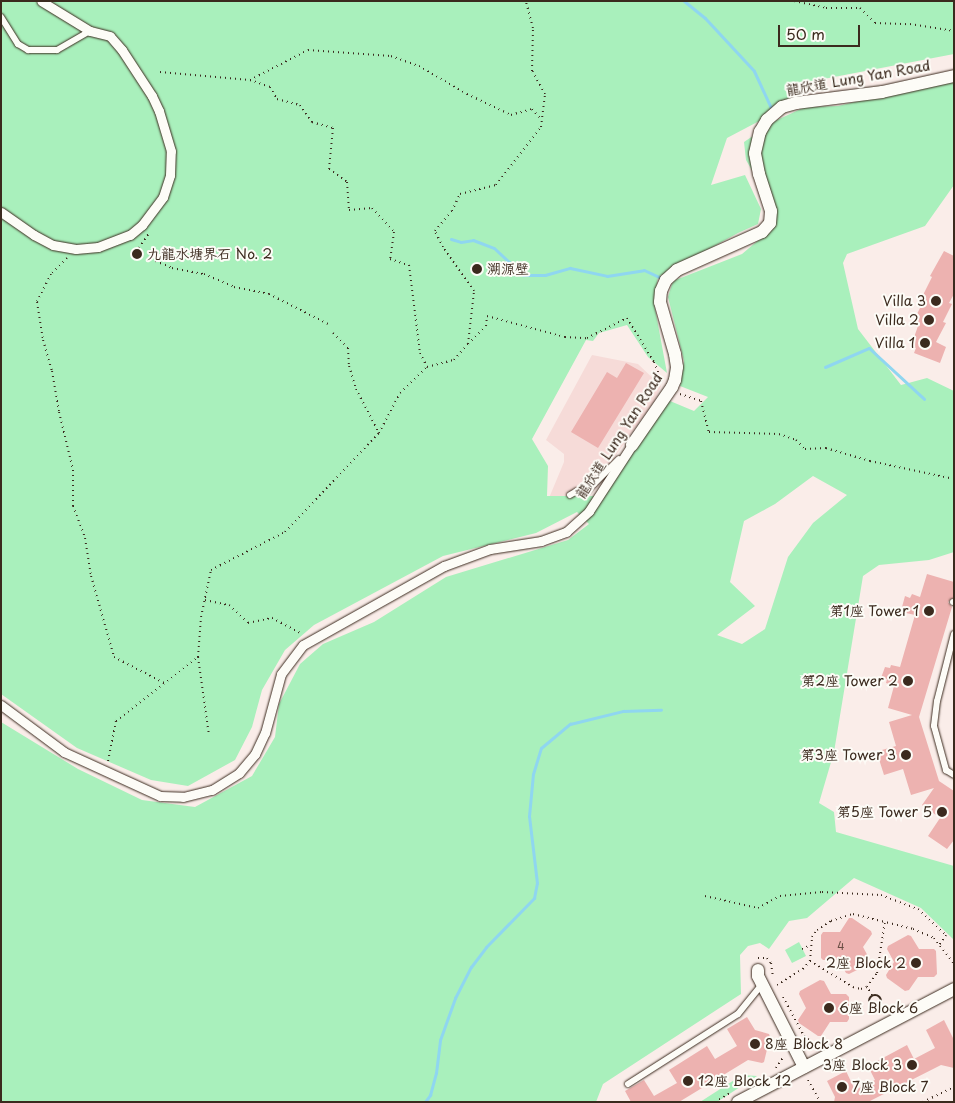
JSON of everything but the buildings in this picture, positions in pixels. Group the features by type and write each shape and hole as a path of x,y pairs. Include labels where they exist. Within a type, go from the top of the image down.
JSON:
{"street":[{"path":"1,212 42,240 76,249 110,244 130,235 142,225 163,197 171,163 168,139 152,96 122,50 110,36 90,31 41,1"},
{"name":"龍欣道 Lung Yan Road","path":"1,705 64,752 160,796 173,797 203,794 230,780 248,764 260,744 281,674 296,652 311,640 444,566 490,549 541,541 566,532 589,511 632,446 676,390 677,367 660,302 662,285 677,270 757,234 768,226 771,211 759,174 755,153 760,132 767,120 782,107 796,103 882,92 954,76"},
{"path":"756,965 758,976 805,1071"},
{"path":"738,1096 805,1071 954,989"}],"lane":[{"path":"1,17 18,44 28,50 57,50 90,31"},
{"path":"570,495 578,490 587,491 632,446"},
{"path":"954,634 936,701 934,726 946,770 954,776"},
{"path":"628,1084 738,1014 762,984"}],"path":[{"path":"468,344 474,291 443,247 435,231 452,211 460,194 496,185 541,127 540,118 545,94 532,71 533,28 526,1"},
{"path":"794,1 826,8 860,8 875,23 910,24 954,31"},
{"path":"250,80 308,50 391,56 420,66 468,94 510,115 532,109 540,118"},
{"path":"160,72 250,80 270,87 277,99 300,106 312,122 333,128 329,169 347,182 349,210 372,208 394,232 390,258 409,265 420,353 427,366"},
{"path":"76,249 51,274 37,302 42,340 52,371 59,412 73,470 73,506 85,538 91,576 114,657 166,684"},
{"path":"151,259 172,268 204,274 234,287 269,294 328,324"},
{"path":"209,736 198,657 201,617 211,570 285,532 379,433 400,393 427,366 454,360 486,326 487,316 565,337 587,338 627,318 654,362 662,383 701,401 709,432 779,434 796,440 805,450 826,448 913,472 954,479"},
{"path":"333,333 348,348 356,389 379,433"},
{"path":"204,600 229,604 248,623 272,618 311,640"},
{"path":"106,772 116,721 166,684 198,657"},
{"path":"705,896 758,908 780,896 822,892 881,895 918,910 946,935 939,945"},
{"path":"756,965 767,958 771,963 772,977 777,985 803,969 810,961 812,937 817,930 831,921 853,914 913,929 934,938 954,964"},
{"path":"810,961 853,987 860,989 867,987 877,973 885,921"},
{"path":"802,949 811,945"},
{"path":"867,987 872,995 880,997 881,1003 874,1008 869,1004 868,1000 872,995"},
{"path":"781,994 804,1036 813,1042 830,1044"},
{"path":"878,1006 880,1011"},
{"path":"772,1070 780,1065 785,1051"},
{"path":"805,1071 820,1102"},
{"path":"923,1102 954,1087"},
{"path":"715,1102 738,1096"}],"shaded area":[{"path":"592,355 638,364 661,386 655,400 596,483 597,487 577,499 549,498 564,462 564,454 546,440"}],"green space":[{"path":"1,1 954,1 954,54 808,82 767,117 727,138 711,185 745,175 761,209 758,224 658,277 654,303 667,373 648,357 627,325 599,333 593,341 586,340 532,439 548,466 547,496 596,496 658,410 670,401 694,411 708,397 680,386 684,361 668,297 673,281 742,254 773,228 761,186 746,160 744,142 775,121 805,107 838,106 954,78 954,185 925,226 847,254 843,263 858,329 901,385 927,378 954,391 954,552 929,560 879,565 863,576 834,752 819,803 834,812 836,832 954,866 954,940 921,908 854,878 807,918 789,921 769,949 760,943 748,946 740,955 741,994 603,1084 596,1102 1,1102 1,722 78,769 142,800 195,807 252,776 275,737 279,704 300,664 323,644 374,622 446,577 568,540 589,524 577,512 536,533 443,556 314,625 285,650 262,690 252,727 235,760 188,786 151,780 77,748 1,694","holes":["813,476 847,495 813,523 788,557 765,629 742,644 717,635 755,606 730,582 744,521 775,504"]},
{"path":"799,942 806,956 792,963 785,950"},
{"path":"742,1075 757,1076 717,1102 700,1102"}],"waterway":[{"path":"684,1 705,18 754,71 772,110"},
{"path":"451,239 461,242 473,240 494,248 523,275 545,275 570,268 607,276 644,270 663,279"},
{"path":"825,367 869,348 924,399"},
{"path":"425,1102 430,1095 436,1073 440,1040 455,998 471,967 486,947 534,898 537,883 529,816 533,774 541,748 570,724 623,711 661,710"}],"place":[{"name":"九龍水塘界石 No. 2","path":"137,254"},
{"name":"溯源壁","path":"477,269"},
{"name":"Villa 3","path":"936,301"},
{"name":"Villa 2","path":"929,320"},
{"name":"Villa 1","path":"925,343"},
{"name":"第1座 Tower 1","path":"929,611"},
{"name":"第2座 Tower 2","path":"908,681"},
{"name":"第3座 Tower 3","path":"906,755"},
{"name":"第5座 Tower 5","path":"942,812"},
{"name":"2座 Block 2","path":"916,963"},
{"name":"6座 Block 6","path":"829,1008"},
{"name":"8座 Block 8","path":"755,1044"},
{"name":"3座 Block 3","path":"912,1065"},
{"name":"12座 Block 12","path":"688,1081"},
{"name":"7座 Block 7","path":"842,1087"}]}
